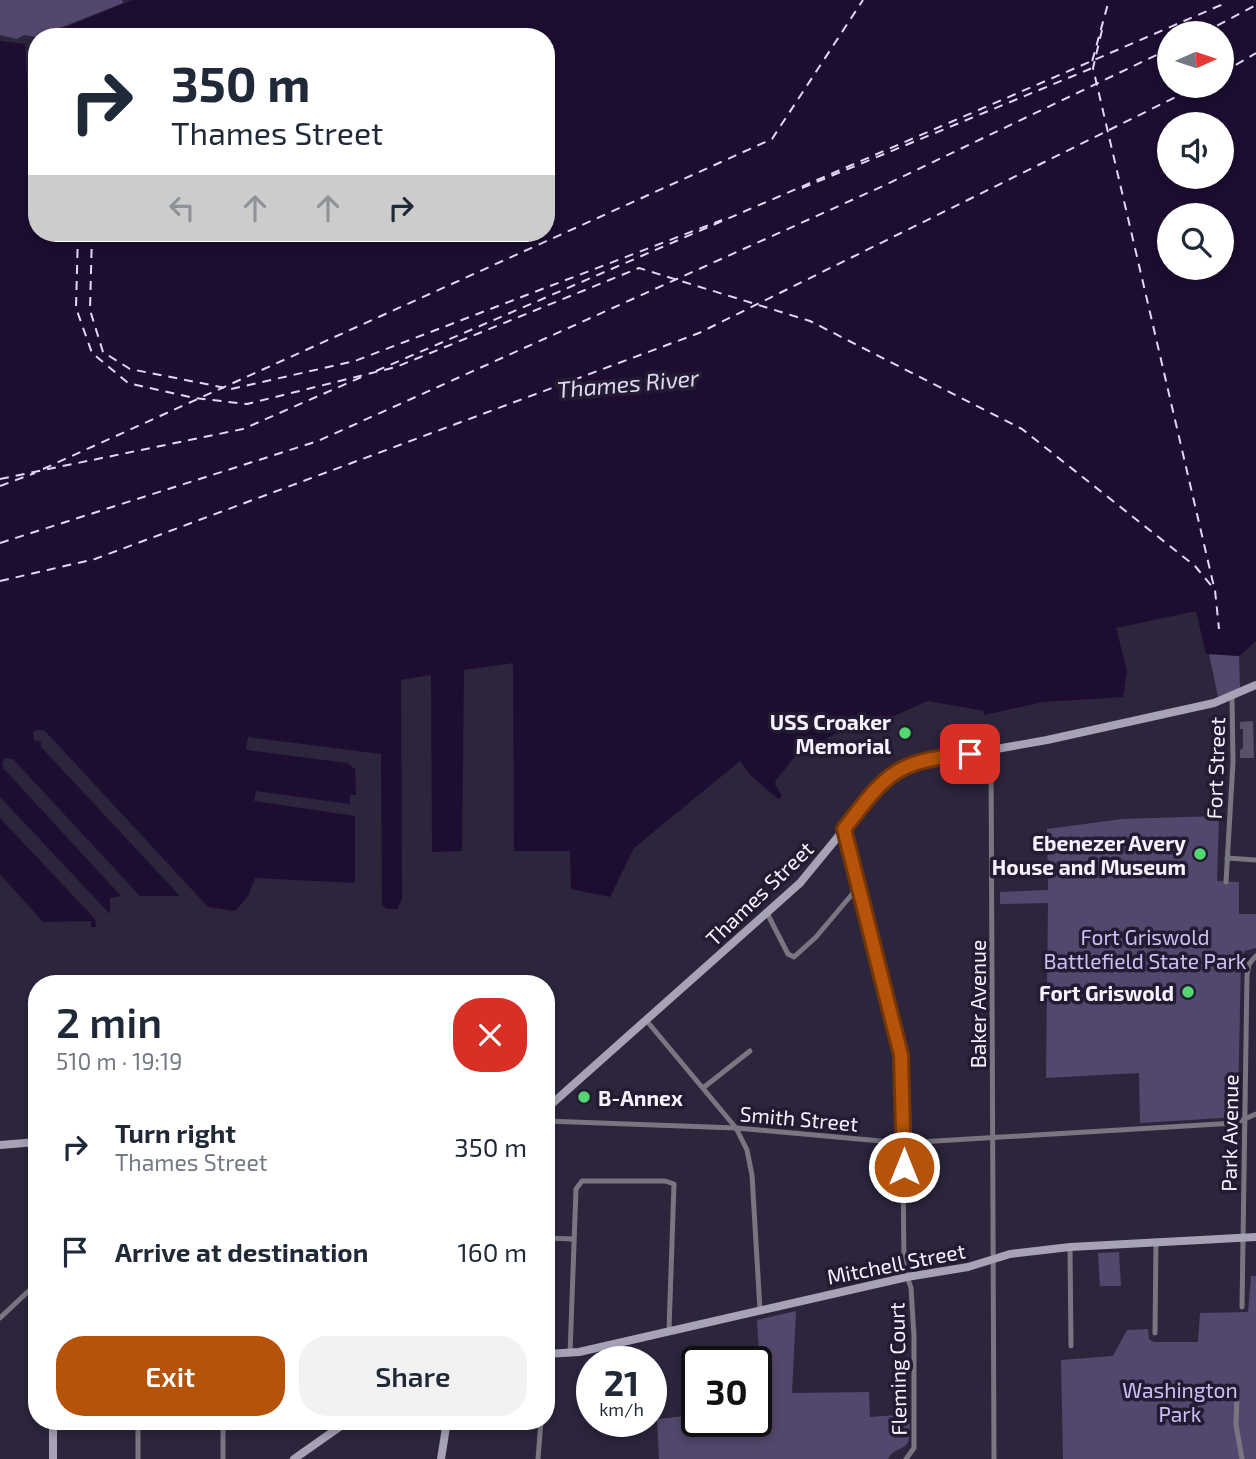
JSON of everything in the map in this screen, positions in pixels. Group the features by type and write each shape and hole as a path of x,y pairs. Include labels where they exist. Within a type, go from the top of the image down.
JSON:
{"street":[{"name":"Thames Street","path":"555,1101 800,883 887,779 906,767 1214,703 1256,685"},
{"name":"Fort Street","path":"1226,882 1233,758 1232,696"},
{"name":"Baker Avenue","path":"991,750 994,1459"},
{"name":"Fleming Court","path":"844,829 901,1055 904,1267 911,1288 914,1335 914,1448 906,1459"},
{"path":"1227,858 1256,860"},
{"path":"766,913 788,954 794,957 816,937 859,886"},
{"name":"Park Avenue","path":"1242,1307 1247,975 1251,961 1256,956"},
{"path":"646,1020 736,1128 751,1160 760,1310"},
{"path":"703,1088 750,1051"},
{"name":"Smith Street","path":"555,1121 736,1128 904,1143 1235,1123 1256,1114"},
{"path":"0,1144 28,1142"},
{"path":"570,1354 576,1189 579,1183 586,1180 665,1181 674,1184 669,1331"},
{"name":"Mitchell Street","path":"555,1354 570,1354 907,1277 968,1267 993,1259 1070,1247 1256,1237"},
{"path":"555,1238 573,1239"},
{"path":"1155,1333 1156,1241"},
{"path":"1070,1247 1071,1346"},
{"path":"0,1318 28,1292"},
{"path":"1237,1393 1236,1425 1242,1459"},
{"path":"52,1459 53,1430"},
{"path":"138,1430 138,1459"},
{"path":"223,1430 223,1459"},
{"path":"294,1459 335,1430"},
{"path":"441,1459 446,1430"},
{"path":"538,1459 540,1430"}],"green space":[{"path":"0,0 122,0 123,3 60,28 28,28 28,41 0,39"},
{"path":"1209,654 1239,656 1240,688 1218,697"},
{"name":"Fort Griswold Battlefield State Park","path":"1219,816 1217,881 1239,882 1239,914 1256,914 1256,948 1245,951 1241,959 1238,1105 1229,1116 1223,1118 1140,1123 1139,1073 1046,1078 1048,903 1000,904 1000,892 1048,890 1047,829 1122,819"},
{"path":"1119,1252 1121,1286 1100,1286 1098,1253"},
{"name":"Washington Park","path":"1251,1276 1256,1276 1256,1459 1063,1459 1061,1360 1113,1356 1127,1330 1148,1329 1149,1339 1154,1342 1198,1342 1200,1313 1248,1312"},
{"path":"796,1311 792,1393 869,1392 870,1417 909,1414 910,1435 906,1445 892,1453 888,1459 659,1459 658,1437 667,1437 667,1418 681,1417 681,1437 772,1437 772,1346 759,1346 757,1320"}],"water":[{"name":"Thames River","path":"132,0 1256,0 1256,641 1239,656 1206,654 1196,611 1116,628 1127,671 1123,697 1043,702 984,715 984,711 928,701 887,719 861,722 827,738 810,750 797,754 776,780 775,784 782,796 778,799 750,775 740,761 634,848 610,897 571,889 570,851 514,851 513,663 464,670 462,851 432,852 431,675 401,680 402,899 397,909 386,909 382,905 381,754 248,737 246,750 347,763 355,769 356,795 350,795 350,804 256,791 254,801 355,816 355,883 255,878 248,896 235,911 208,907 44,730 36,730 33,733 34,740 41,742 41,747 180,896 140,896 13,759 5,758 2,763 4,769 121,896 110,898 110,914 0,797 0,39 28,40 28,242 555,242 555,28 64,28"},
{"path":"0,818 95,919 96,927 91,927 91,921 43,922 0,874"}],"pier":[{"path":"0,35 17,39 28,36 28,99 25,44 0,41"}],"building":[{"path":"1253,721 1254,758 1240,758 1243,729 1240,729 1240,722"}],"ferry route":[{"path":"555,237 772,139 863,0"},
{"path":"802,188 1090,69 1109,0"},
{"path":"376,371 1221,5 1223,0"},
{"path":"1226,21 1256,5"},
{"path":"1102,30 1093,68 1214,587"},
{"path":"1234,66 1256,53"},
{"path":"0,543 318,441 883,186 1157,55"},
{"path":"0,581 95,559 699,333 1174,98"},
{"path":"92,242 90,310 103,352 130,369 231,389 355,361 722,220"},
{"path":"78,242 76,308 92,353 128,383 194,398 247,404 396,367 639,268 810,321 1022,429 1195,566 1215,590 1219,629"},
{"path":"43,469 544,242"},
{"path":"0,479 243,429 364,376"},
{"path":"0,486 35,473"}],"place":[{"name":"USS Croaker Memorial","path":"905,733"},
{"name":"Ebenezer Avery House and Museum","path":"1200,854"},
{"name":"Fort Griswold","path":"1188,992"},
{"name":"B-Annex","path":"584,1097"}],"route":[{"path":"904,1167 901,1055 844,829 887,779 900,770 925,761 970,754"}]}
